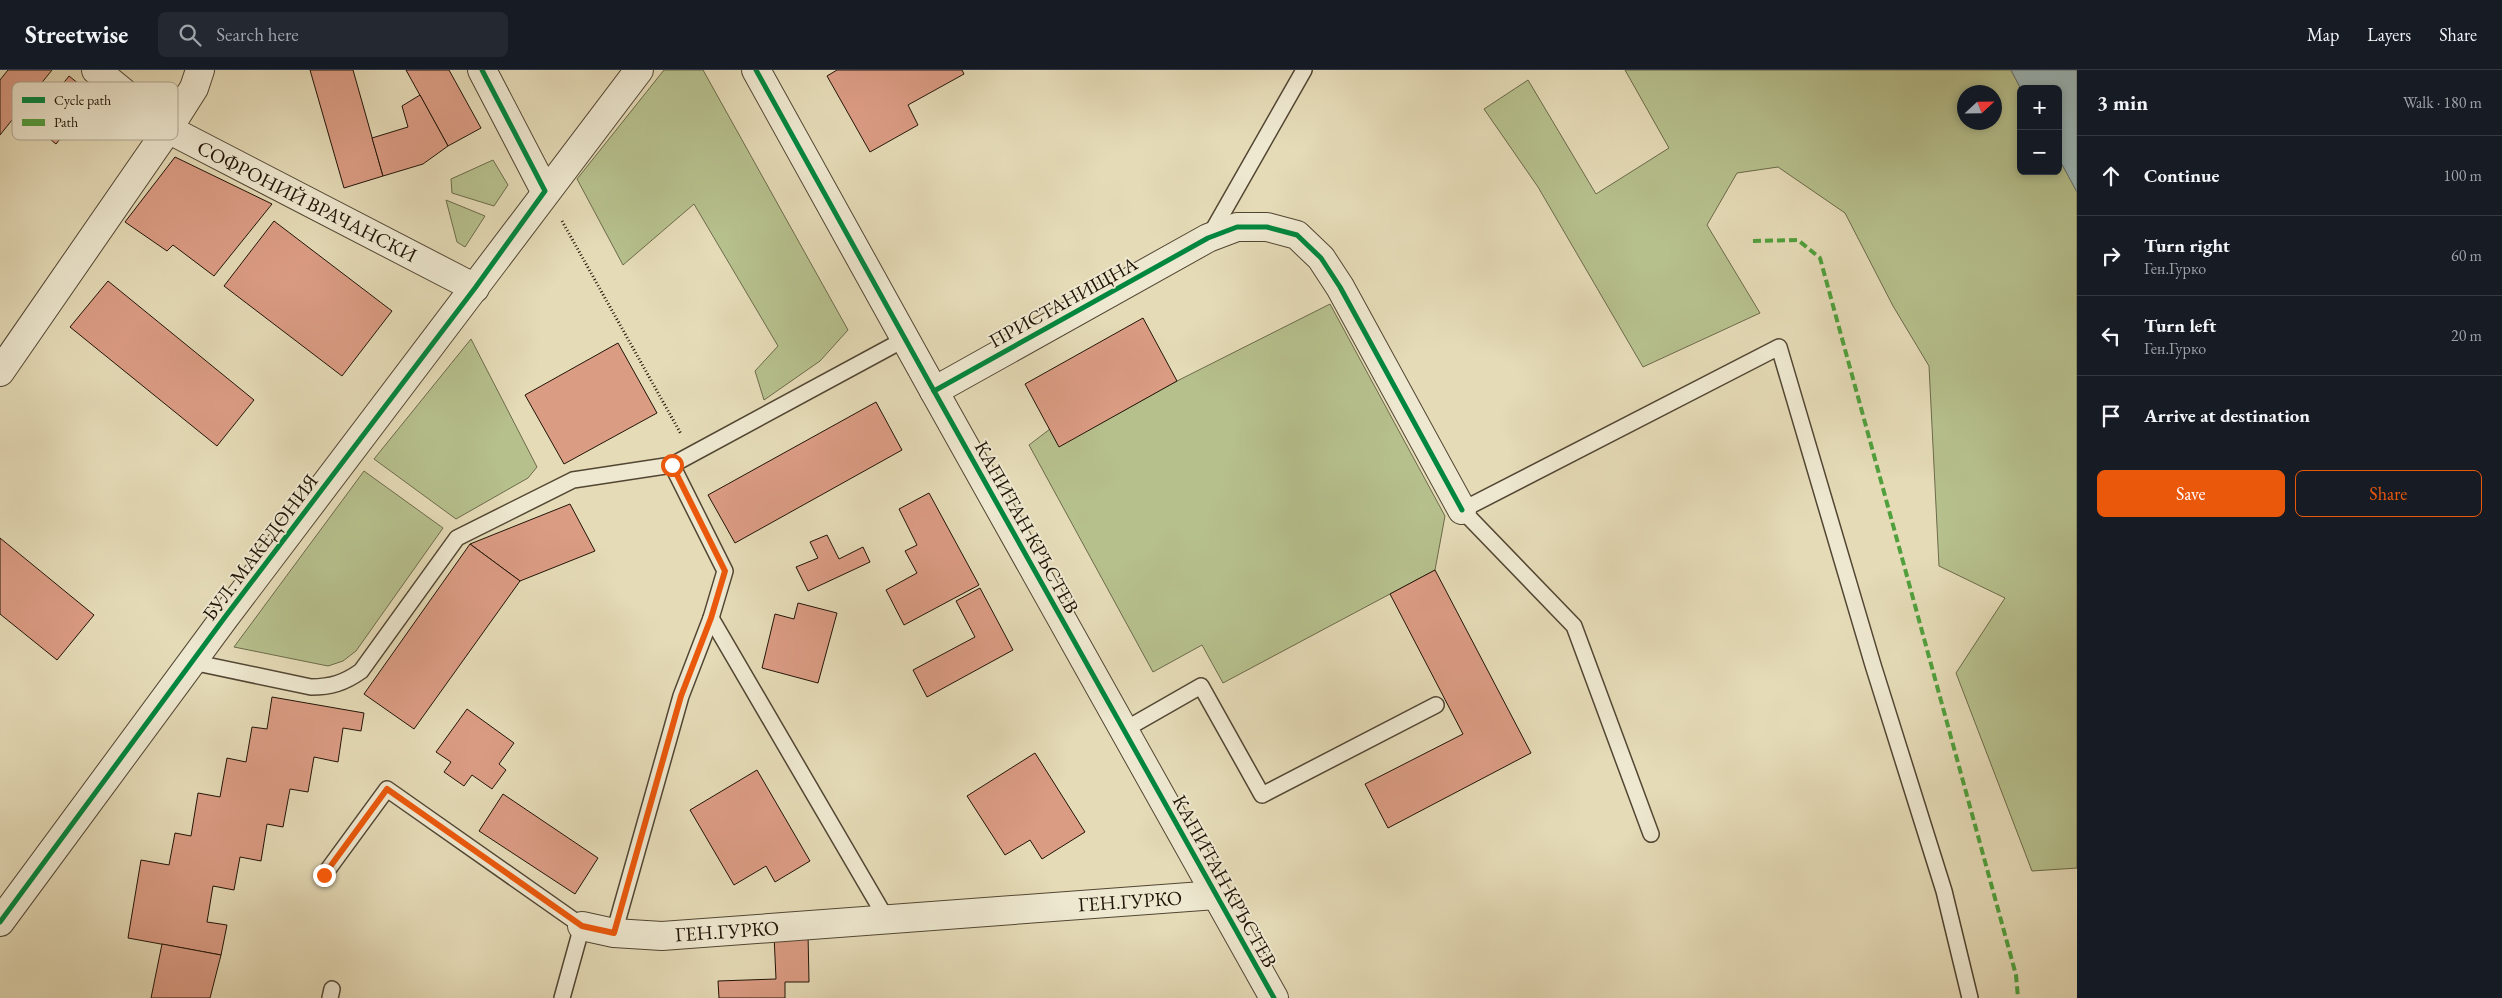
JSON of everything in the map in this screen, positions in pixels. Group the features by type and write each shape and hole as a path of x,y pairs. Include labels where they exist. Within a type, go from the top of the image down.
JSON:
{"street":[{"name":"СОФРОНИЙ ВРАЧАНСКИ","path":"96,70 111,82"},
{"path":"178,113 194,88 200,70"},
{"path":"482,70 545,191"},
{"name":"БУЛ. МАКЕДОНИЯ","path":"0,922 192,662 475,288 545,191 639,70"},
{"name":"КАПИТАН КРЪСТЕВ","path":"756,70 1274,998"},
{"name":"СОФРОНИЙ ВРАЧАНСКИ","path":"178,134 475,288"},
{"path":"0,372 160,140"},
{"name":"ПРИСТАНИЩНА","path":"934,391 1208,238 1237,227 1267,227 1297,235 1321,258 1340,287 1462,510"},
{"name":"ГЕН.ГУРКО","path":"582,926 614,933 662,936 1216,895"}],"lane":[{"path":"1208,238 1304,70"},
{"path":"192,662 310,686 329,687 348,681 361,671 457,538 573,480 672,465 905,339"},
{"path":"1652,834 1574,626 1462,510 1779,347 1873,665 1944,891 1970,998"},
{"path":"614,933 681,696 711,618 725,571 672,465"},
{"path":"711,618 886,918"},
{"path":"1124,730 1201,686 1262,795 1436,705"},
{"name":"ГЕН.ГУРКО","path":"324,875 387,789 582,926"},
{"path":"562,998 582,926"}],"path":[{"path":"545,191 692,454"}],"green space":[{"path":"664,70 703,70 848,330 820,361 764,400 755,371 778,346 694,204 623,265 577,179"},
{"path":"1625,70 2011,70 2019,85 2017,85 2017,175 2062,175 2062,164 2077,192 2077,868 2032,871 1956,673 2005,598 1939,566 1929,366 1893,306 1845,213 1778,167 1737,173 1707,225 1760,313 1643,367 1538,187 1484,109 1528,80 1596,194 1669,148"},
{"path":"493,160 508,185 494,206 452,193 451,179"},
{"path":"446,200 485,216 465,247 457,242"},
{"path":"1330,304 1445,516 1435,570 1223,683 1202,645 1153,672 1029,445 1050,429 1059,446 1177,381"},
{"path":"471,339 537,467 528,478 456,519 374,459"},
{"path":"364,471 443,528 356,651 343,661 328,666 234,647"}],"water":[{"path":"2011,70 2077,70 2077,192 2062,164 2062,85 2019,85"}],"building":[{"path":"8,70 52,70 42,82 12,82 12,120 0,135 0,80"},
{"path":"310,70 353,70 383,176 344,188"},
{"path":"406,70 449,70 481,128 448,146"},
{"path":"837,70 962,70 964,74 908,105 918,125 870,152 827,76"},
{"path":"69,76 76,82 64,82"},
{"path":"420,95 448,146 423,164 383,176 372,138 408,127 402,106"},
{"path":"51,140 59,140 56,144"},
{"path":"175,157 272,204 214,276 173,245 167,251 125,222"},
{"path":"274,221 392,311 342,376 224,286"},
{"path":"108,281 254,400 217,446 70,327"},
{"path":"1143,318 1177,381 1059,447 1025,384"},
{"path":"618,343 657,413 564,464 525,395"},
{"path":"876,402 902,450 735,543 708,495"},
{"path":"929,493 979,585 904,625 886,590 917,573 905,551 917,545 899,509"},
{"path":"570,504 595,551 520,581 470,544"},
{"path":"827,535 839,559 863,547 870,562 808,591 796,567 818,558 810,542"},
{"path":"0,538 94,615 57,660 0,614"},
{"path":"470,544 520,581 414,729 364,694"},
{"path":"1435,570 1531,753 1388,828 1365,784 1463,734 1390,594"},
{"path":"980,588 1013,650 927,697 913,670 975,637 956,601"},
{"path":"798,603 837,613 818,683 762,668 775,614 794,619"},
{"path":"272,697 364,713 361,731 343,728 338,762 314,757 308,792 290,789 283,827 267,824 261,861 240,857 234,890 213,886 207,922 227,925 221,955 128,938 141,860 169,865 175,833 191,836 198,793 220,797 227,758 246,762 252,727 267,729"},
{"path":"467,709 514,743 499,764 506,770 492,789 472,775 464,786 444,772 451,762 436,752"},
{"path":"1035,753 1085,832 1042,859 1030,840 1005,855 967,796"},
{"path":"757,770 810,861 775,882 766,866 734,885 690,810"},
{"path":"503,794 598,858 575,894 479,831"},
{"path":"808,934 809,982 785,982 785,998 719,998 718,981 776,979 774,935"},
{"path":"162,944 221,955 210,998 151,998"}],"marked path":[{"path":"1753,241 1798,240 1820,258 2016,975 2018,998"}],"cycle path":[{"path":"0,922 225,617 475,288 545,191 482,70"},
{"path":"756,70 1274,998"},
{"path":"934,391 1208,238 1237,227 1267,227 1297,235 1321,258 1340,287 1462,510"}],"route":[{"path":"324,875 387,789 582,926 614,933 681,696 711,618 725,571 672,465"}]}
